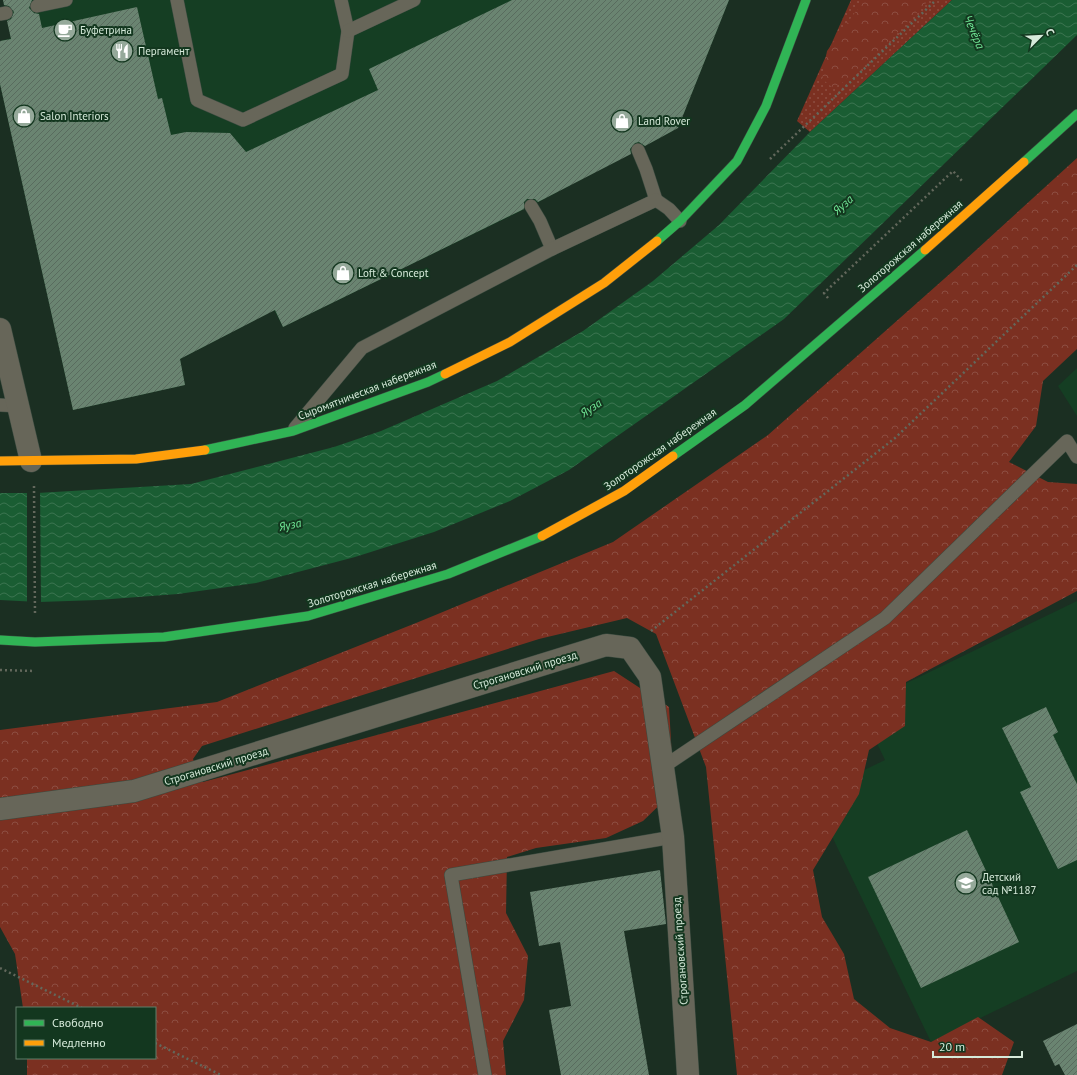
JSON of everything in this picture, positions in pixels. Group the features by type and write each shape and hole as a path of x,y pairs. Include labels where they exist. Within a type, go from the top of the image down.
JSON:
{"main road":[{"name":"Сыромятническая набережная","path":"0,461 136,459 221,448 293,431 428,382 510,342 604,283 680,221 737,161 766,106 806,0"},
{"name":"Золоторожская набережная","path":"0,640 35,642 164,637 308,616 448,574 539,538 624,491 745,406 925,250 1077,114"}],"street":[{"path":"0,329 10,406 30,461"},
{"name":"Строгановский проезд","path":"0,809 134,791 606,645 630,648 650,677 663,767 672,837 688,1075"}],"lane":[{"path":"37,6 66,0"},
{"path":"177,0 197,100 244,120 342,74 348,31 341,0"},
{"path":"348,31 414,0"},
{"path":"638,150 656,200 669,209 680,221"},
{"path":"293,431 362,348 552,249 656,200"},
{"path":"531,206 540,221 552,249"},
{"path":"663,767 885,618 1067,441 1077,458"},
{"path":"485,1075 452,875 672,837"}],"path":[{"path":"824,293 953,171 962,181"},
{"path":"630,648 895,438 1077,264"},
{"path":"34,484 34,608"},
{"path":"0,670 35,672"},
{"path":"0,968 80,1007"},
{"path":"156,1043 221,1075"}],"shaded area":[{"path":"3,0 729,0 678,128 531,206 283,327 274,310 180,359 185,385 73,410 0,84 0,41 11,38"},
{"path":"1077,368 1077,416 1058,386"},
{"name":"Детский сад №1187","path":"1077,601 1077,971 931,1042 812,795 885,760 859,706"}],"green space":[{"path":"851,0 952,0 810,132 797,121"},
{"path":"864,0 929,0 891,39 842,83 832,87 822,79 827,51"},
{"path":"1077,158 1077,349 1043,381 1036,426 1009,462 1048,482 1077,484 1077,591 906,682 905,726 869,750 859,794 813,870 822,917 844,954 854,999 890,1028 931,1042 978,1017 1014,1042 1002,1075 737,1075 706,767 656,634 627,618 539,639 202,746 193,759 203,782 614,671 669,707 674,791 643,821 606,838 536,848 507,857 506,913 528,956 524,1000 503,1041 506,1075 27,1075 27,1059 156,1059 156,1007 23,1007 15,954 0,927 0,730 217,702 416,623 613,542 768,435 953,271"}],"water":[{"path":"952,0 1077,0 1077,35 784,319 569,470 510,501 434,532 355,557 256,583 178,594 98,600 39,602 0,600 0,493 37,493 191,484 334,447 381,431 497,381 583,331 653,281 719,225 810,132"}],"pier":[{"path":"40,490 41,604 27,603 27,491"}],"building":[{"path":"3,0 32,0 29,8 34,13 39,14 42,28 137,7 158,99 162,98 171,135 186,132 230,133 246,152 378,90 369,69 512,0 729,0 678,128 645,146 639,142 635,143 630,149 631,154 538,202 535,199 527,199 524,202 524,209 283,327 275,310 180,359 185,385 73,410 0,84 0,41 11,39 7,21 11,19 14,12 9,6 4,5"},
{"path":"1046,707 1058,732 1053,735 1077,784 1077,860 1058,869 1020,792 1031,787 1002,728"},
{"path":"967,830 1019,942 921,988 868,877"},
{"path":"660,870 666,924 624,931 649,1075 561,1075 549,1010 571,1006 560,942 539,946 530,892"},
{"path":"1077,1024 1077,1075 1065,1075 1059,1064 1055,1066 1043,1041"}],"traffic: fast":[{"path":"657,241 680,221 737,161 766,106 806,0"},
{"path":"1024,162 1077,114"},
{"path":"673,456 745,405 925,250"},
{"path":"205,450 293,431 428,382 445,374"},
{"path":"0,640 35,642 164,637 308,616 448,574 542,536"}],"traffic: slow":[{"path":"925,250 1024,162"},
{"path":"445,374 510,342 604,283 657,241"},
{"path":"0,461 136,459 205,450"},
{"path":"542,536 624,491 673,456"}],"place":[{"name":"Буфетрина","path":"65,30"},
{"name":"Пергамент","path":"122,51"},
{"name":"Salon Interiors","path":"24,116"},
{"name":"Land Rover","path":"622,121"},
{"name":"Loft & Concept","path":"343,273"},
{"name":"Детский сад №1187","path":"966,883"}],"water label":[{"name":"Чечёра","path":"974,32"},
{"name":"Яуза","path":"843,205"},
{"name":"Яуза","path":"591,408"},
{"name":"Яуза","path":"290,525"}]}
